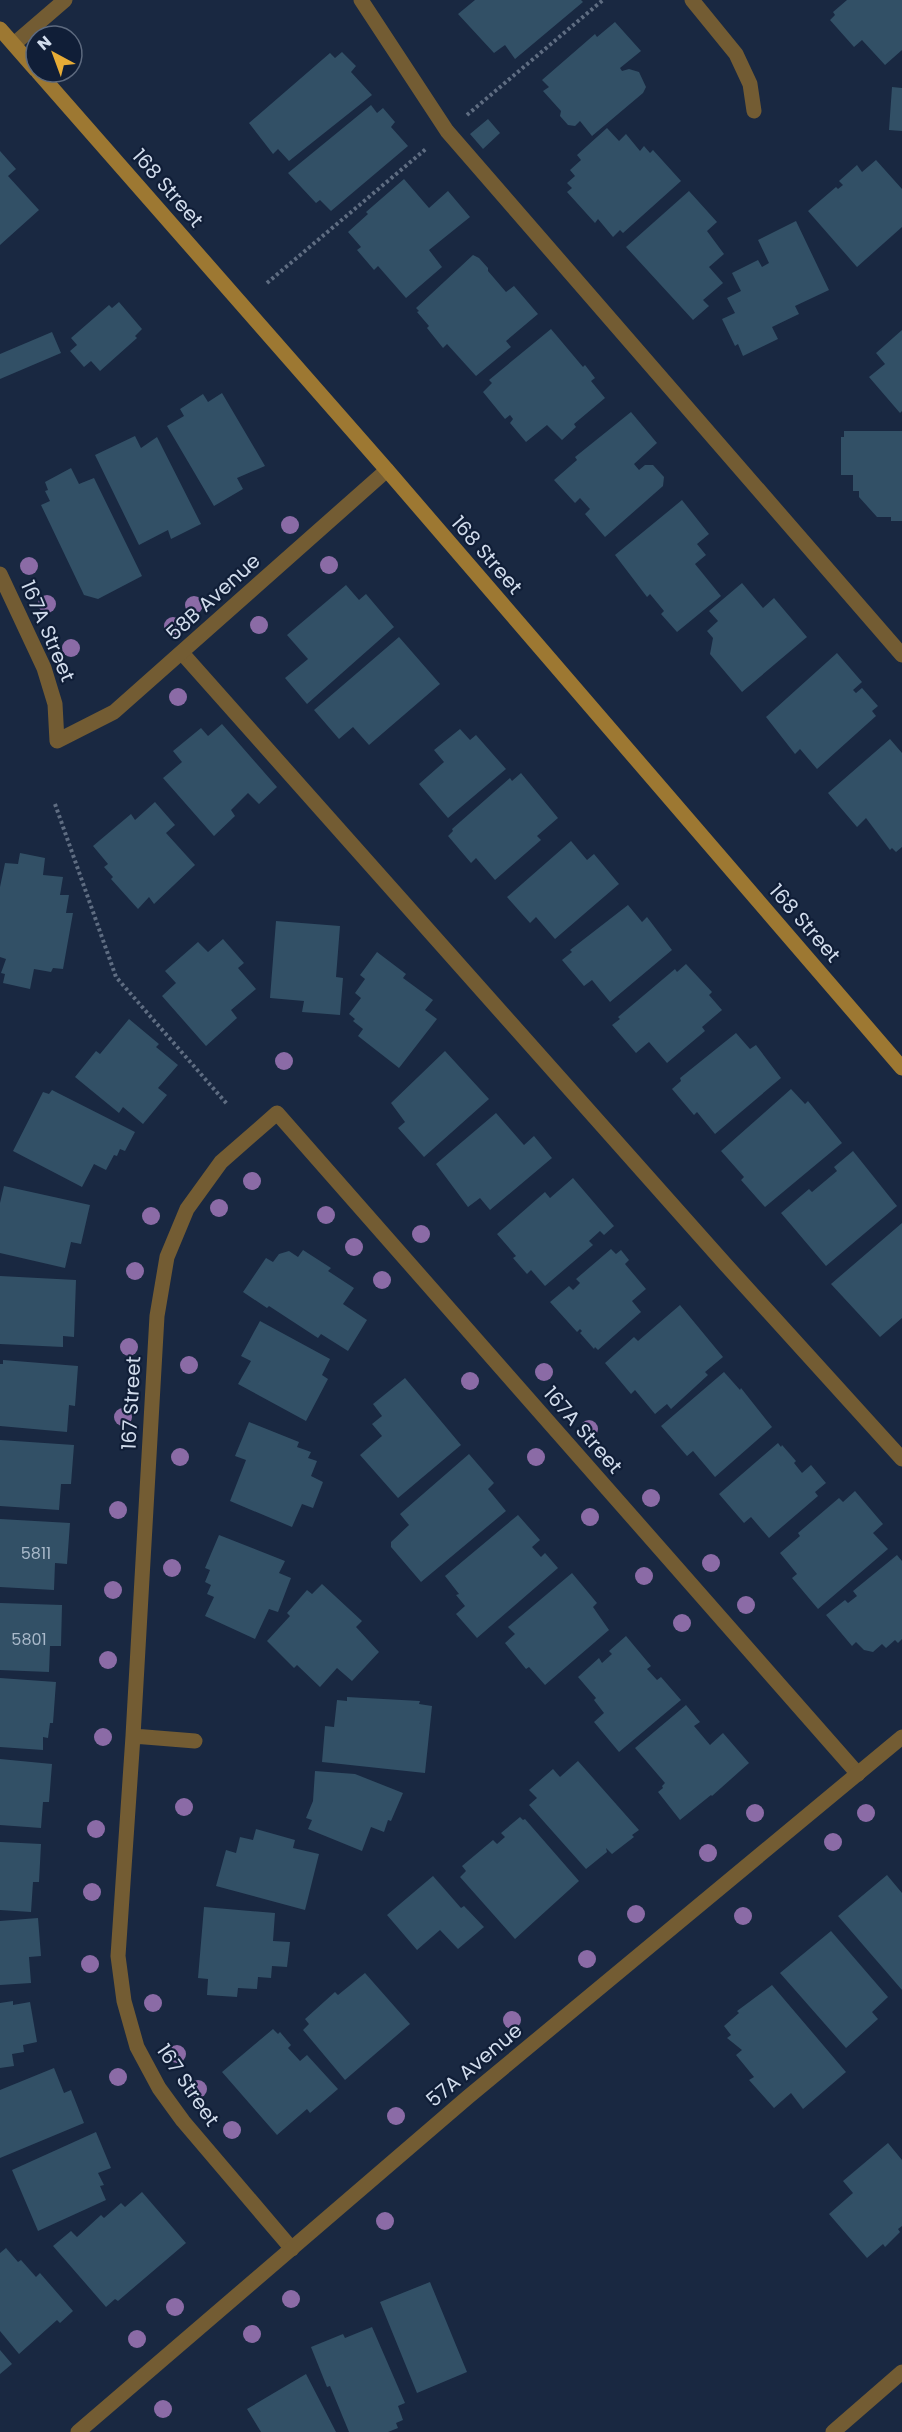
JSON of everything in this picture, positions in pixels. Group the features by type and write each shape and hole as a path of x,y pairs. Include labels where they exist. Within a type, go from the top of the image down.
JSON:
{"main road":[{"name":"168 Street","path":"0,28 24,56"},
{"name":"168 Street","path":"48,84 387,470 902,1068"}],"street":[{"path":"14,44 65,0"},
{"path":"361,0 447,131 902,655"},
{"path":"692,0 736,54 750,84 754,111"},
{"name":"58B Avenue","path":"57,741 114,712 387,470"},
{"name":"167A Street","path":"0,574 44,668 55,704 57,741"},
{"path":"182,653 718,1257 902,1459"},
{"name":"167A Street","path":"277,1113 858,1774"},
{"name":"167 Street","path":"277,1113 221,1162 187,1209 167,1257 156,1316 133,1736 118,1956 124,2001 137,2047 159,2088 183,2121 292,2249"},
{"path":"133,1736 195,1741"},
{"name":"57A Avenue","path":"78,2432 468,2097 902,1737"},
{"path":"833,2432 902,2372"}],"path":[{"path":"464,118 603,0"},
{"path":"267,283 432,143"},
{"path":"55,804 116,977 226,1104"}],"building":[{"path":"475,0 581,0 583,2 515,59 505,45 494,53 458,14"},
{"path":"847,0 902,0 902,50 885,65 862,40 854,47 830,20 835,15 833,12"},
{"path":"615,22 641,51 620,68 622,71 629,69 639,72 646,87 643,93 592,136 580,121 575,126 568,125 560,116 561,111 543,91 549,87 542,80 595,34 597,37"},
{"path":"342,52 356,66 351,72 372,95 289,161 278,149 273,154 249,123 330,53 335,58"},
{"path":"892,87 902,88 902,131 889,130"},
{"path":"371,105 377,113 383,108 395,122 391,127 408,146 331,211 320,200 316,203 288,173"},
{"path":"488,119 500,133 483,149 470,134"},
{"path":"607,128 619,141 626,134 640,151 644,146 650,153 653,150 681,181 623,233 620,230 613,237 598,219 595,223 567,192 572,188 567,183 575,176 570,170 581,160 577,155"},
{"path":"0,151 16,169 8,176 39,210 0,245"},
{"path":"876,160 902,189 902,227 857,267 808,211 836,187 838,189 843,185 839,181 857,165 862,172"},
{"path":"404,179 429,208 448,191 470,217 429,250 442,267 406,298 378,266 374,270 357,250 361,247 348,232 368,214 366,212"},
{"path":"689,191 717,222 707,231 724,254 709,267 723,283 703,300 709,306 693,320 626,247"},
{"path":"796,221 829,290 795,306 799,314 772,327 778,339 743,356 738,344 735,346 722,319 735,313 727,298 741,291 732,273 758,260 762,267 769,263 758,240"},
{"path":"473,255 488,268 506,292 514,286 538,314 506,341 511,347 476,376 447,344 443,348 427,328 429,326 416,308"},
{"path":"119,302 142,329 135,336 137,338 100,371 91,361 84,367 70,351 77,345 71,338 109,305 112,308"},
{"path":"551,329 583,367 585,365 595,378 591,381 605,398 574,424 576,427 562,440 547,425 526,442 510,423 513,419 510,415 505,419 483,392 492,383 489,380"},
{"path":"902,330 902,411 900,413 869,377 885,364 876,353"},
{"path":"52,332 61,353 0,379 0,354"},
{"path":"222,393 265,466 237,478 243,489 214,506 167,426 184,416 180,409 203,394 208,402"},
{"path":"631,412 657,443 634,464 639,470 645,465 653,465 664,477 663,486 605,537 585,514 590,509 580,498 575,503 554,480 577,460 575,457"},
{"path":"844,431 902,431 902,521 891,521 891,517 877,517 859,497 859,491 853,491 853,475 841,475 841,437 844,437"},
{"path":"135,436 141,448 157,437 201,524 171,539 168,530 139,545 95,455"},
{"path":"71,468 79,484 94,478 142,576 98,599 84,595 41,505 50,501 45,491 48,490 45,482"},
{"path":"682,500 709,534 697,544 706,555 695,564 721,596 677,632 661,614 664,611 650,594 647,597 615,555"},
{"path":"742,583 763,608 774,598 807,637 742,692 710,654 713,638 707,631 718,621 709,611"},
{"path":"346,585 359,600 366,594 394,627 307,704 285,678 308,659 287,635"},
{"path":"399,637 440,684 369,745 353,727 339,739 314,710"},
{"path":"837,653 862,682 853,690 856,693 862,688 878,706 872,711 876,716 817,769 800,749 795,754 766,717"},
{"path":"222,724 277,787 259,804 248,793 231,810 235,816 214,836 163,778 182,762 173,751 201,728 208,736"},
{"path":"460,729 470,740 476,735 506,769 448,818 419,784 444,762 434,750"},
{"path":"890,739 902,753 902,847 896,852 892,848 890,850 866,818 857,827 828,793"},
{"path":"521,773 558,818 537,836 541,840 495,880 476,858 471,863 448,836 453,831 452,829 510,778 512,781"},
{"path":"155,802 175,825 166,833 195,865 154,904 149,897 138,909 111,879 113,877 104,867 108,864 93,846 131,814 135,820"},
{"path":"571,841 587,860 594,854 619,884 555,939 536,917 530,923 507,897"},
{"path":"20,853 45,858 43,875 63,877 60,895 69,895 66,913 73,913 63,969 53,968 51,972 34,969 30,989 3,983 5,974 1,973 6,959 0,957 0,887 5,863 18,864"},
{"path":"628,905 642,922 647,917 672,950 610,1002 592,980 584,986 562,960 572,952 570,950"},
{"path":"276,921 340,926 336,977 343,978 340,1015 302,1012 304,1001 270,998"},
{"path":"223,939 244,963 238,968 256,989 231,1010 237,1018 206,1046 162,996 176,983 165,971 198,942 208,952"},
{"path":"377,952 406,974 403,978 433,1000 425,1010 437,1019 399,1068 358,1036 363,1029 353,1021 355,1019 349,1014 361,998 355,993 365,979 360,975"},
{"path":"686,964 712,992 709,995 722,1010 702,1027 705,1031 667,1063 649,1042 636,1053 612,1025 620,1019 618,1017 675,969 677,972"},
{"path":"129,1019 159,1044 156,1047 178,1065 158,1088 167,1095 143,1124 123,1107 119,1113 75,1077 96,1051 100,1054"},
{"path":"736,1033 750,1049 756,1045 781,1078 715,1134 697,1112 694,1115 672,1089 681,1081 680,1078"},
{"path":"445,1051 489,1099 424,1157 398,1128 405,1122 391,1103"},
{"path":"791,1089 805,1104 808,1101 842,1143 765,1207 741,1180 744,1177 721,1151"},
{"path":"52,1090 135,1132 125,1151 120,1149 117,1156 114,1155 106,1170 94,1164 82,1187 13,1151 43,1092 49,1094"},
{"path":"496,1113 524,1145 534,1136 552,1158 490,1210 480,1198 468,1207 436,1164"},
{"path":"853,1151 897,1206 826,1266 781,1213 809,1189 812,1192 837,1171 834,1167"},
{"path":"573,1178 614,1226 604,1235 600,1231 589,1241 593,1245 545,1286 531,1270 527,1274 513,1258 516,1256 497,1234 545,1192 550,1198"},
{"path":"4,1186 90,1205 81,1244 71,1242 65,1268 0,1253 0,1203"},
{"path":"902,1223 902,1318 880,1337 831,1284"},
{"path":"611,1249 616,1254 621,1250 629,1260 625,1264 646,1289 632,1301 641,1312 598,1350 595,1347 594,1349 580,1333 582,1331 580,1329 577,1332 550,1302 569,1286 573,1290 580,1283 576,1279"},
{"path":"303,1250 331,1268 328,1271 354,1288 343,1304 367,1320 348,1351 321,1334 318,1338 243,1292 266,1258 273,1262 279,1254 289,1251 298,1257"},
{"path":"0,1276 76,1280 74,1337 63,1336 63,1347 0,1344"},
{"path":"680,1305 723,1357 705,1372 708,1375 671,1409 667,1404 655,1414 635,1390 631,1394 605,1363 634,1337 638,1341"},
{"path":"260,1321 330,1359 322,1375 328,1379 306,1421 238,1384 251,1361 241,1356"},
{"path":"3,1360 78,1366 75,1406 69,1405 67,1432 0,1426 0,1364 3,1364"},
{"path":"724,1372 740,1390 741,1388 772,1427 715,1477 693,1451 687,1456 661,1426"},
{"path":"405,1378 461,1445 398,1498 360,1455 382,1436 372,1424 382,1416 373,1404"},
{"path":"249,1422 299,1442 297,1447 311,1452 308,1458 317,1461 311,1476 323,1482 313,1508 302,1504 292,1527 230,1501 246,1460 235,1456"},
{"path":"0,1440 74,1445 71,1484 61,1484 59,1510 0,1506"},
{"path":"778,1443 796,1461 794,1463 802,1473 811,1465 826,1483 815,1492 818,1496 769,1538 751,1517 744,1523 719,1494"},
{"path":"469,1454 494,1483 488,1489 506,1511 421,1582 391,1547 391,1542 409,1525 400,1514"},
{"path":"855,1491 883,1524 873,1533 888,1549 818,1609 792,1578 797,1574 780,1553 800,1536 798,1533 839,1498 843,1502"},
{"path":"518,1515 540,1540 532,1547 541,1557 545,1553 558,1568 477,1638 456,1614 465,1606 445,1576"},
{"path":"0,1519 70,1523 67,1564 55,1563 54,1590 0,1587"},
{"path":"219,1535 285,1561 279,1573 291,1578 278,1612 269,1609 255,1639 205,1616 214,1597 207,1594 211,1585 205,1582 210,1570 205,1568"},
{"path":"897,1555 902,1561 902,1639 898,1643 895,1640 886,1648 882,1644 873,1652 864,1650 856,1642 852,1646 826,1615 845,1600 848,1603 857,1596 853,1591"},
{"path":"572,1573 597,1603 593,1607 609,1630 545,1685 529,1667 526,1669 505,1643 515,1634 508,1627"},
{"path":"322,1584 362,1621 356,1627 379,1652 352,1681 337,1668 320,1687 297,1665 294,1668 267,1641 290,1616 287,1613 307,1590 312,1594"},
{"path":"0,1603 62,1605 61,1646 50,1646 49,1672 0,1670"},
{"path":"626,1636 651,1666 647,1669 657,1680 661,1677 681,1700 619,1752 594,1722 604,1713 594,1700 596,1698 578,1677 599,1658 602,1663 612,1654 609,1651"},
{"path":"0,1678 56,1682 53,1723 50,1723 48,1738 43,1737 43,1750 0,1747"},
{"path":"347,1697 420,1701 419,1704 432,1706 425,1773 322,1762 325,1726 334,1727 337,1700 347,1701"},
{"path":"686,1705 700,1722 694,1726 710,1745 723,1733 749,1763 712,1796 680,1820 658,1792 665,1783 635,1748"},
{"path":"0,1759 52,1764 49,1802 43,1802 41,1828 0,1825"},
{"path":"578,1761 639,1830 632,1835 634,1837 612,1854 606,1848 607,1852 586,1869 529,1805 537,1798 529,1790 553,1769 560,1777"},
{"path":"315,1771 355,1774 403,1793 384,1832 371,1827 362,1851 308,1829 312,1820 306,1818 313,1801"},
{"path":"520,1817 525,1819 579,1881 515,1939 460,1877 466,1871 462,1866 493,1840 497,1844 505,1837 501,1833"},
{"path":"256,1829 295,1840 293,1848 319,1854 305,1910 216,1886 226,1850 236,1853 240,1837 253,1840"},
{"path":"0,1842 41,1844 39,1882 33,1882 31,1912 0,1910"},
{"path":"887,1875 902,1893 902,1990 838,1916"},
{"path":"433,1876 461,1908 464,1906 484,1927 458,1949 440,1930 417,1950 387,1915"},
{"path":"204,1907 275,1913 273,1941 290,1942 287,1967 272,1966 271,1978 258,1977 257,1989 238,1988 237,1997 207,1995 208,1979 198,1978"},
{"path":"38,1918 41,1956 29,1957 31,1983 0,1985 0,1921"},
{"path":"831,1931 888,1997 872,2012 878,2019 846,2048 780,1973"},
{"path":"365,1973 410,2024 345,2080 303,2030 309,2024 305,2019 335,1992 338,1995"},
{"path":"772,1985 846,2072 803,2109 791,2093 774,2108 749,2080 754,2077 736,2055 742,2050 727,2038 731,2035 724,2026 739,2013 737,2011"},
{"path":"13,2001 13,2005 30,2002 37,2042 23,2045 24,2052 12,2054 14,2066 0,2068 0,2003"},
{"path":"273,2029 278,2034 280,2032 291,2045 288,2048 300,2061 307,2055 338,2089 310,2113 307,2109 277,2135 222,2072"},
{"path":"54,2068 64,2093 71,2090 84,2123 0,2158 0,2090"},
{"path":"96,2132 111,2168 98,2173 104,2185 100,2186 106,2200 38,2231 12,2170"},
{"path":"888,2143 902,2160 902,2226 898,2229 900,2232 885,2247 883,2244 867,2258 829,2214 853,2193 843,2181"},
{"path":"142,2192 186,2243 118,2301 115,2299 106,2307 53,2246 71,2231 77,2237 101,2215 104,2218 121,2203 125,2207"},
{"path":"6,2248 36,2277 40,2273 73,2311 60,2323 57,2320 19,2354 0,2331 0,2253"},
{"path":"430,2282 467,2372 417,2393 380,2302"},
{"path":"372,2327 405,2403 398,2406 403,2420 396,2423 398,2428 388,2432 349,2432 311,2347 343,2334 345,2338"},
{"path":"0,2350 12,2364 0,2374"},
{"path":"306,2374 336,2432 261,2432 247,2409"}]}
